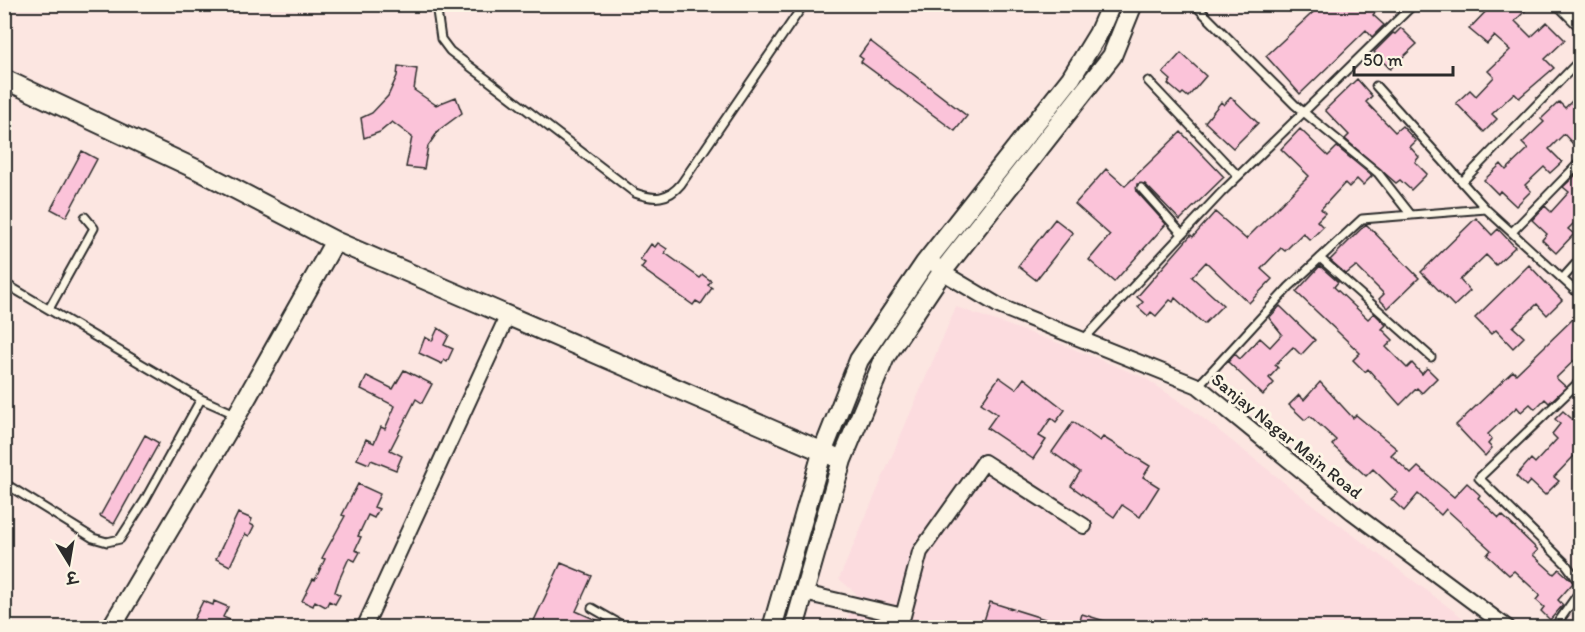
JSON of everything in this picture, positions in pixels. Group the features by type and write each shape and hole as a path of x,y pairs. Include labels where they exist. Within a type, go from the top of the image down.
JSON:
{"street":[{"path":"772,627 822,453 859,360 929,258 1071,78 1098,34 1111,4"},
{"path":"794,627 842,460 885,357 942,272 1112,56 1133,4"},
{"path":"1561,4 1581,23"},
{"path":"4,79 198,170 334,241 842,460"},
{"path":"111,627 237,415 334,241"},
{"name":"Sanjay Nagar Main Road","path":"929,258 942,272 1001,307 1198,386 1352,512 1508,627"},
{"path":"364,627 508,315"},
{"path":"804,593 903,616 920,552 984,462 1084,526"}],"lane":[{"path":"436,4 441,39 450,51 635,193 650,199 673,194 681,184 804,4"},
{"path":"1194,4 1304,112 1378,173 1411,215"},
{"path":"1082,340 1238,176 1414,4"},
{"path":"1462,182 1581,60"},
{"path":"1148,81 1238,176"},
{"path":"1376,86 1486,208 1581,295"},
{"path":"1512,232 1581,162"},
{"path":"1141,188 1182,234"},
{"path":"1198,386 1289,287 1362,219 1486,208"},
{"path":"49,309 94,228 85,217"},
{"path":"1320,258 1431,357"},
{"path":"1563,278 1581,259"},
{"path":"4,283 201,399 237,415"},
{"path":"1579,385 1479,478 1565,563 1581,582"},
{"path":"4,483 93,538 106,542 120,539 146,500 201,399"},
{"path":"1554,627 1581,591"},
{"path":"592,608 627,627"}],"shaded area":[{"path":"956,307 1061,344 1145,378 1194,411 1305,499 1475,627 845,627 856,593 839,579"}],"building":[{"path":"1322,4 1382,4 1373,15 1384,25 1372,37 1366,30 1300,94 1266,56"},
{"path":"1493,4 1520,4 1526,10 1515,21 1531,37 1547,22 1565,40 1545,59 1554,68 1519,98 1514,93 1492,114 1497,119 1484,132 1456,103 1470,90 1476,96 1494,77 1488,71 1510,50 1494,36 1487,44 1469,29"},
{"path":"1401,28 1417,44 1390,69 1374,52"},
{"path":"870,41 967,116 955,131 861,62 863,59 859,56"},
{"path":"1181,53 1206,76 1188,97 1183,93 1181,95 1168,84 1171,80 1163,73"},
{"path":"398,66 417,69 414,90 436,105 456,97 462,113 439,130 428,146 424,169 406,167 412,137 392,122 380,132 364,138 361,118 372,113 388,96 397,76"},
{"path":"1357,79 1372,96 1366,102 1395,132 1402,126 1416,141 1410,147 1419,157 1415,162 1427,174 1411,190 1400,180 1396,183 1345,139 1349,135 1325,110"},
{"path":"1581,92 1581,138 1573,144 1564,134 1549,149 1562,162 1550,173 1544,167 1525,185 1531,191 1516,206 1500,191 1498,194 1484,180 1501,164 1506,170 1528,149 1522,143 1544,122 1541,119 1559,102 1565,108"},
{"path":"1231,97 1258,123 1233,148 1205,122 1221,102 1224,105"},
{"path":"1300,129 1328,156 1337,147 1372,176 1363,185 1357,179 1349,187 1345,183 1321,209 1325,213 1317,221 1323,227 1310,240 1303,233 1285,251 1281,248 1261,269 1272,279 1249,303 1206,262 1192,277 1223,305 1204,324 1175,298 1173,302 1170,300 1156,316 1151,312 1148,316 1138,307 1143,302 1137,297 1191,235 1193,237 1215,212 1246,239 1309,176 1281,149"},
{"path":"1181,132 1224,177 1180,220 1145,184 1137,184 1137,192 1166,224 1114,282 1089,260 1110,235 1075,204 1106,169 1125,186"},
{"path":"82,151 97,159 66,217 51,209"},
{"path":"1581,170 1581,216 1568,229 1574,234 1556,253 1542,240 1547,234 1532,220 1545,206 1551,212 1569,192 1563,187"},
{"path":"1476,218 1492,235 1498,229 1515,247 1496,265 1486,255 1460,280 1470,291 1454,306 1421,272"},
{"path":"1055,219 1073,233 1036,280 1018,266"},
{"path":"1366,224 1419,278 1388,308 1379,299 1384,294 1356,266 1346,274 1330,260"},
{"path":"658,243 667,249 665,253 700,278 703,275 711,281 708,285 712,288 701,304 696,301 693,305 641,268 645,263 640,260 651,244 655,247"},
{"path":"1529,265 1562,300 1547,315 1537,304 1513,327 1524,337 1513,348 1496,330 1491,334 1475,318"},
{"path":"1320,266 1338,282 1334,287 1368,319 1374,313 1386,325 1382,329 1393,340 1386,347 1407,368 1412,363 1422,374 1427,368 1437,378 1422,393 1417,388 1400,405 1368,369 1365,372 1353,360 1360,353 1296,292"},
{"path":"1280,306 1315,340 1301,355 1293,347 1275,365 1278,368 1269,378 1274,383 1263,395 1228,362 1235,354 1240,359 1260,338 1270,347 1282,334 1269,318"},
{"path":"1574,318 1581,325 1581,354 1556,378 1566,387 1549,403 1545,399 1535,409 1530,404 1521,412 1517,407 1488,434 1492,439 1488,444 1492,448 1485,456 1456,425 1513,371 1516,374"},
{"path":"438,328 449,335 444,345 453,349 447,362 444,360 442,364 419,353 425,337 432,341"},
{"path":"404,370 432,384 422,403 416,399 390,450 402,456 396,470 371,460 369,464 357,459 366,439 374,443 381,427 385,429 395,406 361,389 367,376 393,389"},
{"path":"999,377 1016,389 1024,378 1065,410 1056,422 1051,418 1039,436 1046,440 1033,459 987,428 997,414 981,403"},
{"path":"1320,382 1353,418 1356,415 1397,449 1391,455 1411,474 1418,467 1454,497 1467,483 1480,495 1478,498 1499,518 1502,515 1538,550 1533,555 1554,574 1559,569 1571,580 1573,583 1558,600 1563,605 1550,620 1541,611 1544,607 1536,600 1540,595 1514,571 1509,575 1487,555 1491,550 1446,509 1441,515 1418,494 1404,511 1391,499 1398,493 1373,469 1366,476 1332,445 1336,440 1310,416 1305,420 1289,405 1299,395 1304,400"},
{"path":"1563,411 1579,425 1574,431 1581,436 1581,462 1574,456 1554,477 1559,481 1545,495 1530,481 1526,486 1516,476 1531,459 1535,463 1557,439 1552,434 1560,424 1555,419"},
{"path":"1073,422 1100,441 1103,437 1150,466 1143,477 1159,487 1140,517 1122,505 1114,517 1071,486 1080,472 1052,452"},
{"path":"145,435 159,443 114,524 100,516"},
{"path":"358,484 380,494 374,507 379,509 374,518 368,515 358,536 361,537 355,550 360,552 355,561 349,558 335,592 340,595 335,604 329,601 326,607 315,601 313,606 302,601 313,579 315,580 325,559 322,558 345,516 342,515"},
{"path":"238,513 252,519 250,524 254,526 249,536 245,534 230,566 216,559"},
{"path":"561,563 592,576 576,611 612,627 531,627"},
{"path":"203,601 213,605 214,601 228,607 223,617 245,627 201,627 192,623"},
{"path":"990,602 1064,625 1063,627 982,627"},
{"path":"1082,614 1117,625 1116,627 1078,627"}]}
